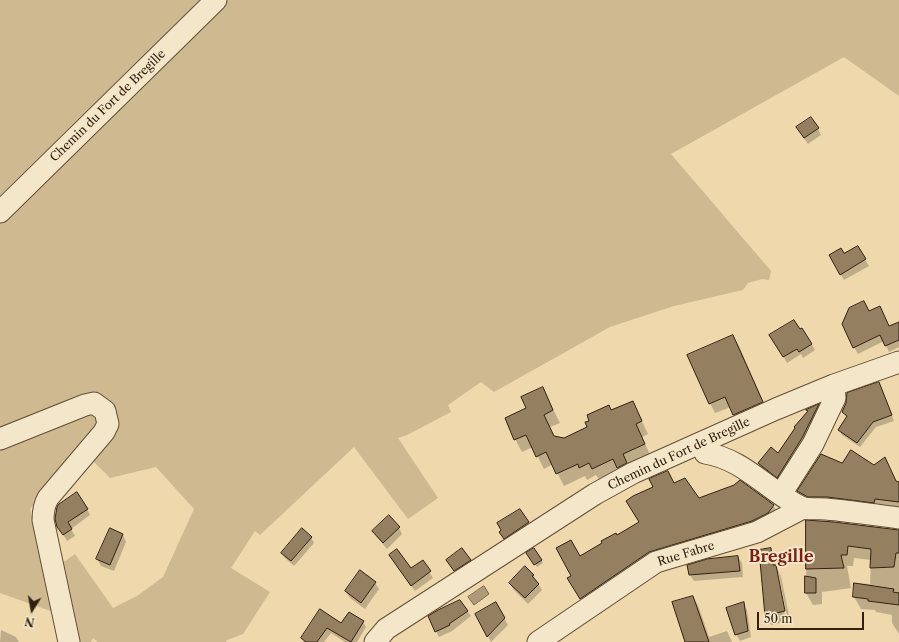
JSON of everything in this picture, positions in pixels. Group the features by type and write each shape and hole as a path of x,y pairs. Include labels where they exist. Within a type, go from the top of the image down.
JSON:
{"street":[{"name":"Chemin du Fort de Bregille","path":"0,212 216,0"},
{"name":"Chemin du Fort de Bregille","path":"375,642 386,629 595,494 656,462 776,409 834,385 899,362"},
{"path":"781,494 813,444 835,398 834,385"},
{"path":"0,439 85,405 94,403 105,411 108,424 104,432 48,498 44,505 43,520 69,642"},
{"name":"Rue Fabre","path":"705,453 718,455 749,471 803,508"},
{"name":"Rue Fabre","path":"538,642 656,562 756,532 803,508 825,509 899,518"}],"shaded area":[{"path":"0,0 899,0 899,96 844,57 671,154 771,271 769,280 762,279 748,283 743,290 674,306 610,327 494,392 481,382 448,405 451,412 407,435 398,438 438,498 408,519 354,447 260,535 255,531 231,568 270,592 243,634 227,640 226,642 98,642 93,638 91,642 79,642 61,564 75,554 113,608 137,596 163,577 194,509 156,467 110,478 92,460 78,451 30,509 56,613 0,593"},
{"path":"484,586 489,594 474,605 468,597"}],"building":[{"path":"811,117 819,128 804,138 796,127"},
{"path":"858,246 866,259 840,275 829,255 841,248 844,253"},
{"path":"864,301 869,311 880,306 889,326 899,322 899,340 885,346 880,335 853,348 842,324 849,308"},
{"path":"794,320 800,329 802,328 812,344 799,352 797,349 783,357 769,335"},
{"path":"733,335 763,402 733,415 725,397 709,404 687,355"},
{"path":"879,382 892,415 873,422 857,443 838,430 847,416 842,412 846,403 847,393"},
{"path":"543,387 553,410 544,415 554,436 564,438 587,427 585,422 589,421 587,415 609,405 611,410 633,401 642,421 636,424 645,444 623,454 627,463 617,468 613,459 592,469 589,463 579,468 578,464 556,474 546,452 536,457 526,435 514,440 505,418 526,408 521,397"},
{"path":"819,404 802,438 777,478 758,463 771,447 778,453 795,428 794,427 808,411 806,410"},
{"path":"851,450 874,465 885,457 896,481 899,482 899,502 875,499 874,503 827,497 808,497 797,491 821,454 842,463"},
{"path":"668,471 674,483 685,478 699,498 734,485 740,480 774,505 768,513 752,521 649,552 580,599 567,578 571,576 556,548 571,540 580,556 602,543 601,541 616,533 617,535 639,522 626,501 633,496 653,487 649,479"},
{"path":"77,492 88,509 68,522 72,529 63,535 57,527 55,519 57,507"},
{"path":"520,509 529,522 504,539 499,532 501,530 497,523"},
{"path":"389,515 400,527 383,543 372,531"},
{"path":"806,520 899,530 899,553 896,553 894,567 870,568 871,549 848,546 847,555 841,555 844,568 806,569"},
{"path":"110,528 123,534 110,565 96,559"},
{"path":"302,528 312,537 291,561 281,553"},
{"path":"462,548 471,560 454,571 446,560"},
{"path":"534,548 542,560 534,565 526,553"},
{"path":"771,548 773,565 776,565 785,611 765,616 759,550"},
{"path":"397,549 411,568 423,560 431,571 411,586 389,555"},
{"path":"738,556 740,571 689,575 687,565 707,559"},
{"path":"525,566 534,575 532,576 539,584 525,598 509,583"},
{"path":"360,570 376,582 361,603 345,591"},
{"path":"805,576 816,578 816,593 805,593"},
{"path":"854,583 894,589 893,592 899,593 899,605 868,601 868,599 853,597"},
{"path":"693,596 709,642 685,642 672,602"},
{"path":"460,600 468,611 449,624 450,625 435,632 428,616"},
{"path":"496,602 505,618 487,637 475,614"},
{"path":"744,602 748,631 735,635 726,608"},
{"path":"320,609 341,623 349,612 364,621 351,642 327,628 317,642 306,642 301,638"}],"district":[{"name":"Bregille","path":"781,557"}]}
